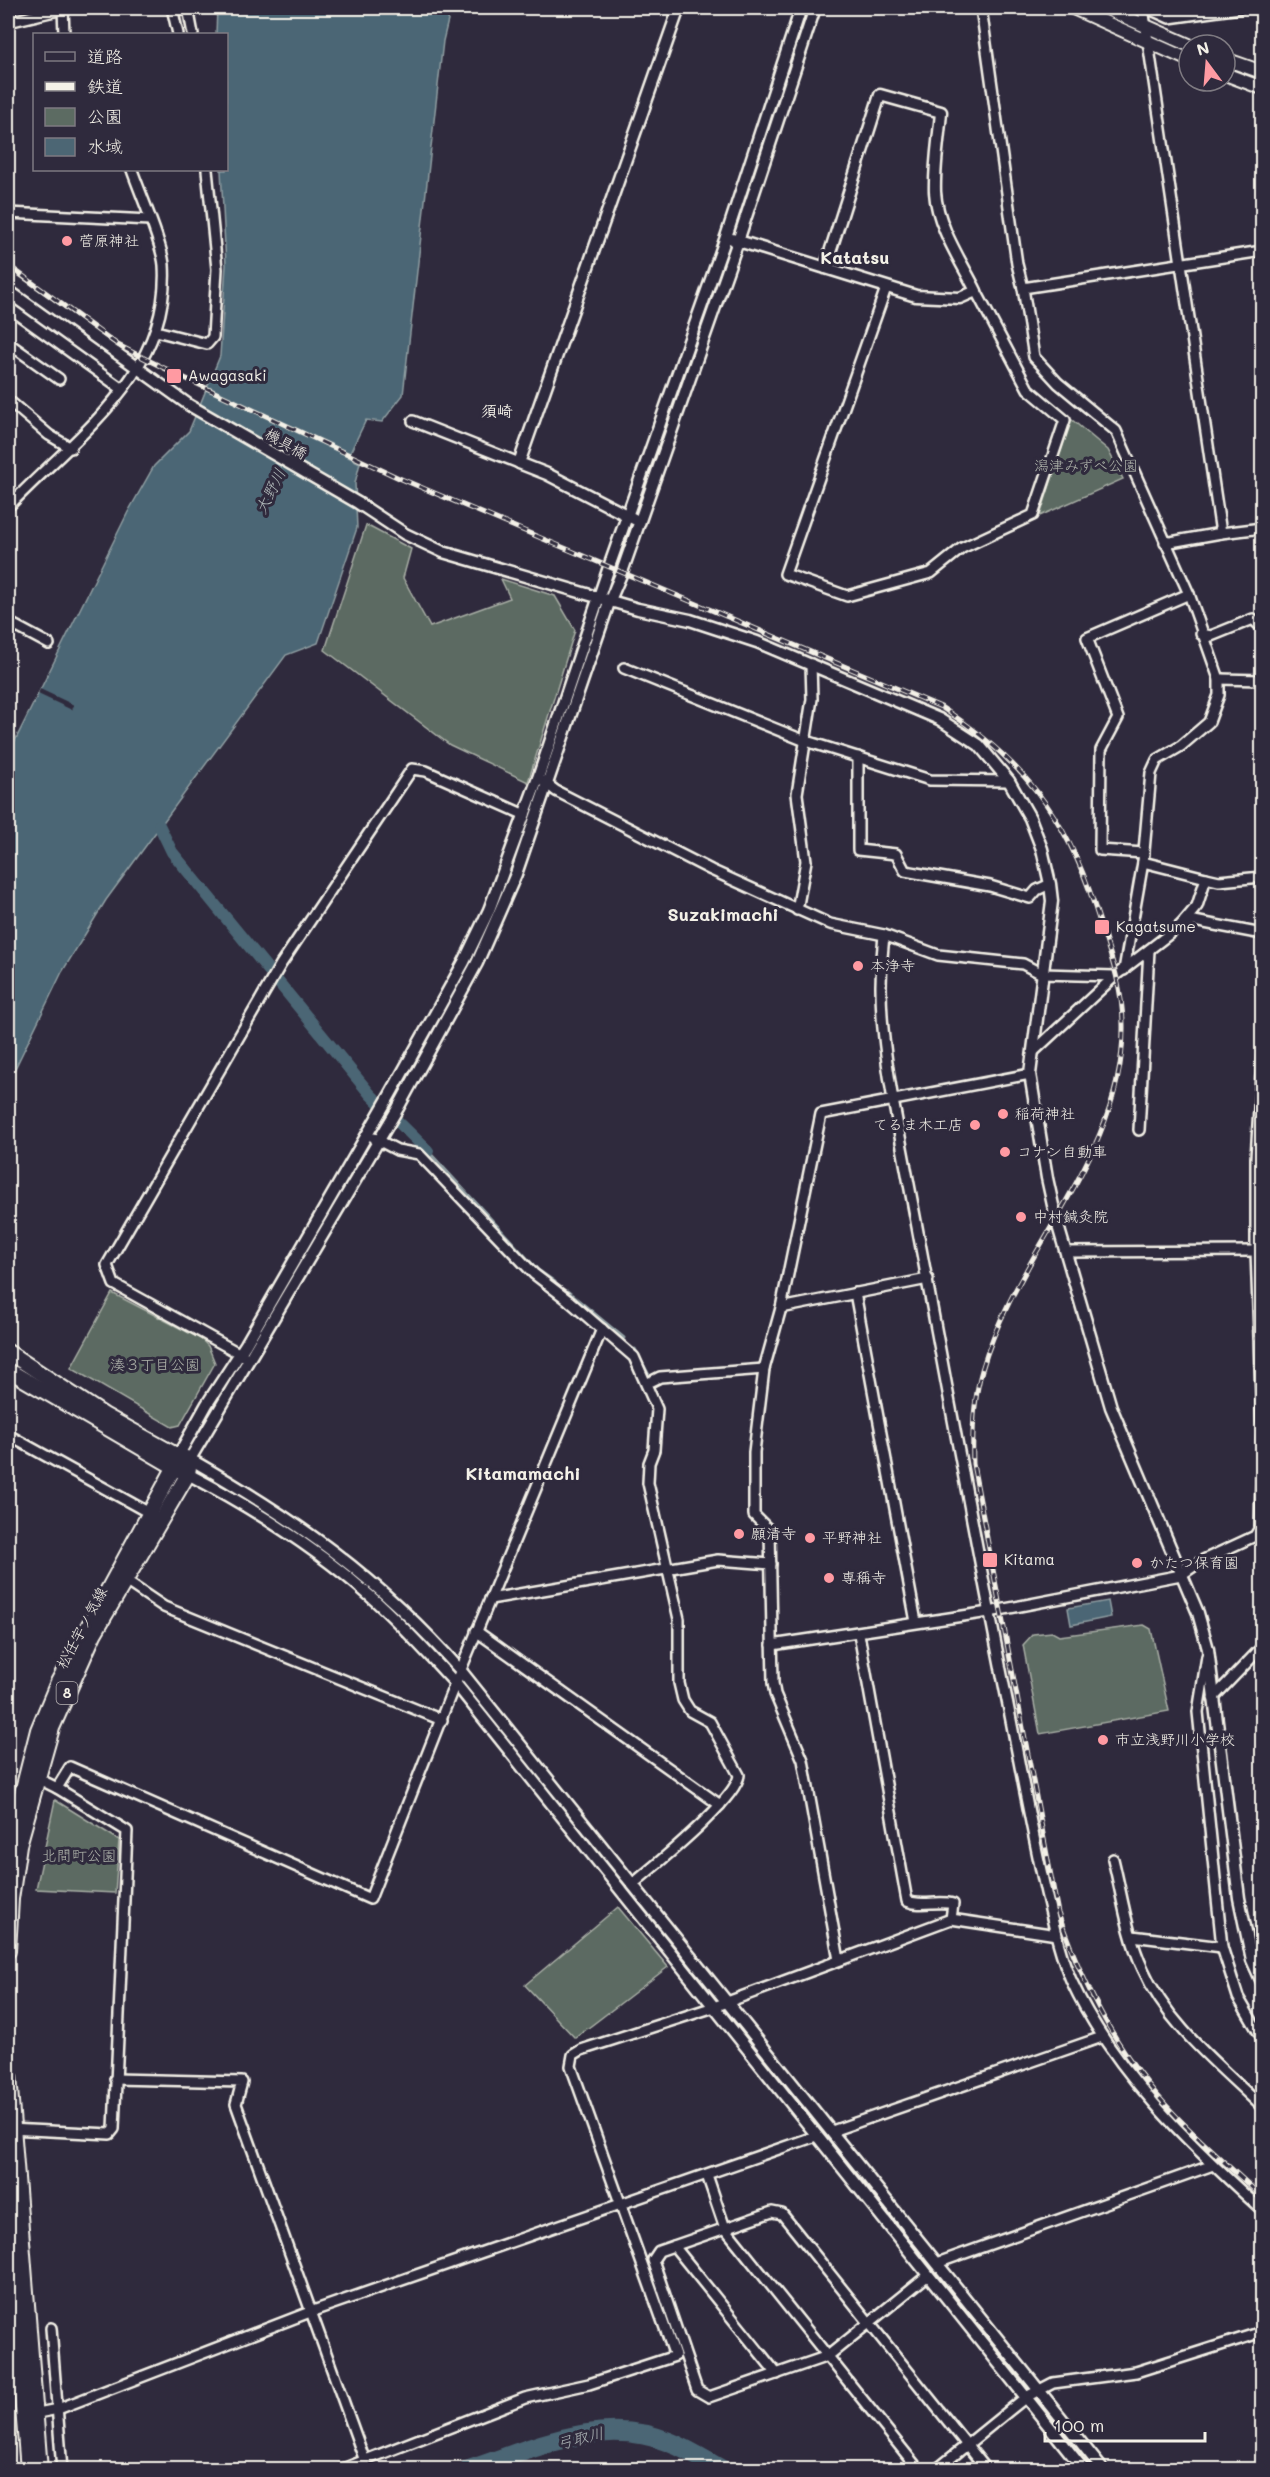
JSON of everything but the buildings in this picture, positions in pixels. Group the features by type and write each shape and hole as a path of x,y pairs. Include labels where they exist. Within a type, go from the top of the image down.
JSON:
{"main road":[{"path":"1073,8 1177,55"},
{"path":"1105,8 1177,40"},
{"path":"1237,63 1263,72"},
{"path":"1237,78 1263,88"},
{"path":"8,1352 181,1461 188,1474"},
{"path":"11,1372 181,1461"},
{"name":"松任宇ノ気線","path":"8,1951 11,1845 31,1775 38,1730 58,1682 121,1578 181,1461"},
{"name":"松任宇ノ気線","path":"154,1516 188,1474"},
{"path":"8,2063 15,2284"},
{"path":"8,2222 30,2414 40,2469"},
{"path":"28,2469 30,2414"}],"street":[{"path":"8,22 63,8 64,33"},
{"path":"172,8 177,33"},
{"path":"188,8 192,33"},
{"path":"519,463 679,8"},
{"path":"181,1461 252,1360 398,1108 477,963 516,874 543,781 604,599 628,517 726,237 801,8"},
{"path":"604,599 640,521 738,241 815,8"},
{"path":"981,8 1017,264 1034,357 1058,383 1116,431 1189,594 1219,679 1219,695 1209,722 1181,746 1157,760 1151,773 1144,858 1120,973"},
{"path":"1221,533 1144,25 1145,8 1169,18 1240,8"},
{"path":"825,268 880,95 941,112 935,191 942,222 1028,389 1065,420 1033,515 962,548 930,573 847,596 785,574 886,288"},
{"path":"8,507 94,425 137,367 156,331 162,312 164,264 132,171"},
{"path":"156,331 207,344 213,337 217,269 207,171"},
{"path":"8,213 150,220"},
{"path":"726,237 886,288 938,298 960,298 976,291"},
{"path":"1023,288 1263,251"},
{"name":"機具橋","path":"8,275 189,405 368,509 405,534 443,552 604,599 690,620 757,642 812,664 939,719 978,745 1009,781 1030,818 1042,849 1052,901 1030,1074 1047,1178 1111,1407 1198,1613 1208,1649 1239,1898 1252,1960 1263,1982"},
{"path":"8,307 122,389"},
{"path":"8,343 59,379"},
{"path":"8,400 49,435 71,448"},
{"path":"413,421 547,474 628,517 640,521"},
{"path":"1165,543 1263,528"},
{"path":"1189,594 1087,638 1118,718 1101,750 1100,850 1144,858 1219,881 1263,877"},
{"path":"1202,634 1211,636 1253,619 1258,624 1263,622"},
{"path":"8,622 49,644"},
{"path":"797,909 806,861 797,794 812,699 812,664"},
{"path":"624,668 806,741 930,780 1009,781"},
{"path":"1219,679 1263,680"},
{"path":"858,757 858,850 896,854 904,871 990,886 1030,898 1037,890 1050,884"},
{"path":"252,1360 114,1284 106,1265 281,964 412,769 426,771 525,815"},
{"path":"181,1461 240,1354 390,1095 474,941 489,910 525,815 543,781"},
{"path":"543,781 711,870 830,924 884,935 938,955 1023,964 1042,974 1110,978 1120,973"},
{"path":"1033,1052 1120,973 1181,925 1197,906 1206,878"},
{"path":"1181,925 1194,921 1263,934"},
{"path":"884,935 879,982 882,1031 893,1100 989,1612 1056,1935 1072,1980 1102,2037 1156,2106 1214,2165 1263,2210"},
{"path":"1139,1130 1149,950"},
{"path":"1263,1058 1256,1158 1256,1251 1263,1423"},
{"path":"839,1960 804,1760 775,1694 770,1531 754,1515 754,1452 764,1369 781,1308 821,1114 1030,1074"},
{"path":"368,1134 397,1150 419,1154 534,1274 634,1357 648,1383 657,1409 654,1450 649,1463 648,1483 669,1567 679,1619 679,1683 683,1700 690,1711 710,1722 739,1775 738,1784 720,1805 633,1884"},
{"path":"1066,1252 1256,1251"},
{"path":"781,1308 928,1279"},
{"path":"855,1293 916,1622"},
{"path":"57,1788 70,1767 370,1899 476,1631 602,1329"},
{"path":"648,1383 660,1377 764,1369"},
{"path":"8,1435 154,1516"},
{"path":"772,1645 859,1634 916,1622 989,1612 1180,1575 1203,1560 1255,1536 1260,1528 1263,1437"},
{"path":"181,1461 288,1517 361,1571 422,1626 461,1671 1103,2469"},
{"path":"188,1474 236,1499 329,1563 370,1595 411,1634 456,1684 927,2276 1084,2469"},
{"path":"490,1599 718,1560 771,1564"},
{"path":"121,1578 164,1607 442,1720"},
{"path":"476,1631 720,1805"},
{"path":"859,1634 907,1901 914,1904 942,1901 953,1904 951,1919"},
{"path":"1214,1698 1263,1647"},
{"path":"1208,1649 1198,1712 1221,1947 1239,1997 1263,2038"},
{"path":"10,2129 110,2134 114,2129 127,1831 57,1788 31,1775"},
{"path":"1113,1858 1143,1972 1178,2026 1263,2107"},
{"path":"340,2469 525,2398 589,2384 675,2356 623,2205 571,2066 573,2055 581,2050 728,2002 951,1919 1056,1935"},
{"path":"1132,1936 1221,1947"},
{"path":"832,2132 1102,2037"},
{"path":"115,2079 242,2082 236,2104 365,2461"},
{"path":"30,2414 58,2409 310,2312 816,2136"},
{"path":"937,2263 1214,2165"},
{"path":"707,2175 725,2228 919,2469"},
{"path":"927,2276 871,2322 828,2356 708,2397 698,2391 653,2260 659,2251 772,2212 782,2214 871,2322 987,2469"},
{"path":"674,2246 777,2374"},
{"path":"51,2328 62,2469"},
{"path":"936,2469 1026,2397 1053,2383 1136,2372 1263,2332"}],"green space":[{"name":"潟津みずべ公園","path":"1071,419 1108,450 1123,479 1040,516"},
{"path":"366,525 411,549 403,578 430,627 510,598 501,579 555,596 575,630 528,782 450,745 325,650"},
{"name":"湊３丁目公園","path":"112,1293 201,1339 208,1346 215,1363 180,1425 172,1427 71,1368"},
{"path":"1144,1625 1151,1629 1169,1711 1040,1734 1023,1645 1033,1634 1052,1632 1059,1636"},
{"name":"北間町公園","path":"55,1800 119,1840 115,1893 36,1889"},
{"path":"618,1907 668,1967 575,2038 525,1985"}],"water":[{"name":"大野川","path":"217,8 451,8 443,41 403,395 382,422 366,420 348,457 360,463 355,483 357,528 318,643 286,655 106,900 62,972 8,1083 8,755 128,512 154,466 189,431 220,356 226,265 221,171 228,171 228,33 216,33"},
{"path":"1108,1601 1111,1617 1071,1625 1068,1608"}],"pier":[{"path":"40,689 74,705 72,710 38,694"}],"waterway":[{"path":"159,825 172,852 370,1094 428,1151"},
{"path":"428,1151 538,1270 555,1282"},
{"path":"567,1291 624,1338"},
{"path":"635,1349 651,1379"},
{"name":"弓取川","path":"469,2470 568,2438 593,2433 618,2432 644,2434 669,2442 722,2470"}],"railway":[{"path":"8,265 118,345 176,374 399,478 941,707 995,747 1037,792 1055,817 1083,874 1117,980 1123,1025 1119,1072 1106,1117 1088,1160 1018,1285 998,1327 982,1370 977,1393 973,1428 973,1464 1058,1913 1066,1936 1107,2024 1133,2065 1174,2114 1262,2197"}],"place":[{"name":"菅原神社","path":"67,241"},
{"name":"Awagasaki","path":"174,376"},
{"name":"Kagatsume","path":"1102,927"},
{"name":"本浄寺","path":"858,966"},
{"name":"稲荷神社","path":"1003,1114"},
{"name":"てるま木工店","path":"975,1125"},
{"name":"コナン自動車","path":"1005,1152"},
{"name":"中村鍼灸院","path":"1021,1217"},
{"name":"願清寺","path":"739,1534"},
{"name":"平野神社","path":"810,1538"},
{"name":"Kitama","path":"990,1560"},
{"name":"かたつ保育園","path":"1137,1563"},
{"name":"専稱寺","path":"829,1578"},
{"name":"市立浅野川小学校","path":"1103,1740"}],"district":[{"name":"Katatsu","path":"855,258"},
{"name":"須崎","path":"497,411"},
{"name":"Suzakimachi","path":"723,915"},
{"name":"Kitamamachi","path":"523,1474"}]}
